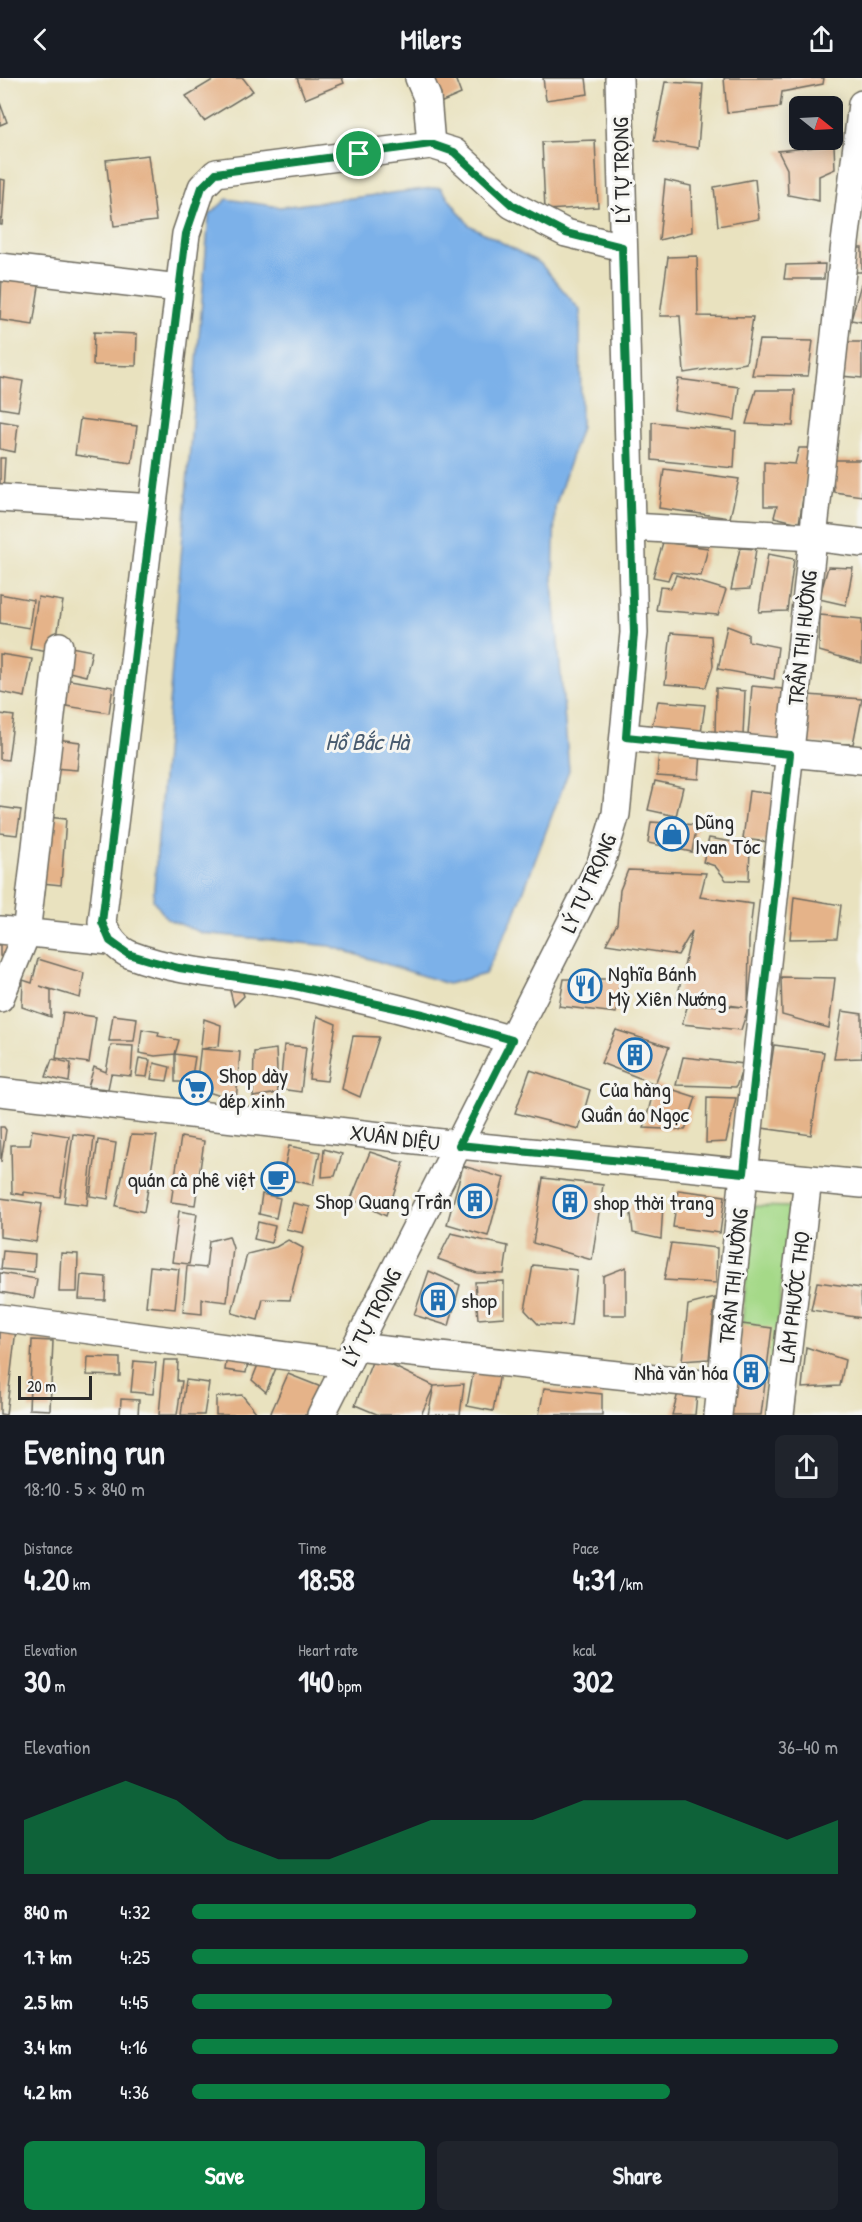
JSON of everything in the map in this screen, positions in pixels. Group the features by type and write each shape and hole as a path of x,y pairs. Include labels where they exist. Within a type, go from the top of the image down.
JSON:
{"street":[{"path":"419,78 427,97 431,144"},
{"name":"LÝ TỰ TRỌNG","path":"321,1415 601,863 616,814 626,737 634,633 619,78"},
{"name":"TRẦN THỊ HƯỜNG","path":"744,1173 862,104"},
{"path":"110,941 102,922 179,288 186,234 202,187 216,173 431,144 454,152 512,205 566,233 622,247"},
{"path":"0,267 179,288"},
{"path":"0,498 153,508"},
{"path":"631,527 813,537 862,543"},
{"path":"0,998 13,932 59,646"},
{"path":"626,737 862,760"},
{"path":"13,932 110,941 128,954 179,968 290,985 423,1014 512,1040"},
{"name":"XUÂN DIỆU","path":"0,1092 459,1145 862,1184"},
{"name":"TRÂN THỊ HƯỜNG","path":"718,1415 744,1173"},
{"name":"LÂM PHƯỚC THỌ","path":"780,1415 808,1179"},
{"path":"0,1317 351,1356 721,1386"}],"green space":[{"path":"752,1206 790,1207 768,1415 730,1415 742,1324"}],"water":[{"name":"Hồ Bắc Hà","path":"440,187 469,225 540,263 580,310 581,427 555,507 553,583 569,770 515,914 485,974 448,984 330,946 202,933 167,919 153,900 209,215 227,199 280,207"}],"building":[{"path":"216,78 243,78 253,91 204,121 186,96"},
{"path":"297,78 342,78 344,83 305,99"},
{"path":"430,78 455,78 461,94 440,103"},
{"path":"543,78 586,78 588,94 546,100"},
{"path":"724,78 824,78 823,84 782,92 780,107 727,113"},
{"path":"665,82 703,84 698,148 654,141"},
{"path":"0,103 7,122 0,125"},
{"path":"595,140 598,207 545,210 542,142"},
{"path":"834,150 835,169 819,176 819,201 788,195 787,169 778,151"},
{"path":"148,155 156,221 114,226 106,160"},
{"path":"0,179 5,180 2,225 0,225"},
{"path":"755,179 759,219 718,226 714,187"},
{"path":"665,180 691,186 692,232 659,240"},
{"path":"858,248 862,248 862,272 853,272"},
{"path":"697,256 698,316 753,317 746,363 684,373 680,316 660,316 668,257"},
{"path":"825,264 824,279 784,279 786,265"},
{"path":"2,274 40,280 33,325 0,320"},
{"path":"862,284 862,322 851,320"},
{"path":"94,332 137,334 136,366 93,365"},
{"path":"759,340 813,341 808,376 752,375"},
{"path":"844,342 862,342 862,378 841,376"},
{"path":"0,377 23,381 18,411 0,408"},
{"path":"678,379 739,387 735,420 674,410"},
{"path":"756,390 795,390 793,426 746,424"},
{"path":"80,419 137,426 132,463 75,455"},
{"path":"0,421 18,424 15,452 0,449"},
{"path":"652,422 736,431 734,468 652,460"},
{"path":"799,448 811,448 799,523 774,517 777,506 764,506 764,462 795,464"},
{"path":"0,458 5,458 3,492 0,492"},
{"path":"832,460 862,460 862,496 834,492"},
{"path":"664,469 739,479 730,518 659,508"},
{"path":"663,542 708,548 701,576 671,572 668,580 653,577"},
{"path":"740,548 756,549 750,589 731,590"},
{"path":"768,554 794,559 787,611 759,612"},
{"path":"828,567 853,568 846,605 819,599"},
{"path":"676,575 726,590 718,615 656,610 660,587 671,588"},
{"path":"0,594 33,600 29,628 0,623"},
{"path":"38,597 63,601 54,653 30,649"},
{"path":"820,615 862,619 862,663 819,651"},
{"path":"727,626 748,634 748,641 778,647 774,679 718,669"},
{"path":"671,633 711,636 713,666 706,687 665,684"},
{"path":"71,647 92,651 86,676 65,671"},
{"path":"0,654 32,659 25,697 0,692"},
{"path":"64,679 113,687 109,713 60,705"},
{"path":"752,686 782,689 781,741 748,735"},
{"path":"716,688 745,691 743,735 715,735"},
{"path":"808,695 862,699 853,744 803,743"},
{"path":"658,701 705,705 701,733 652,726"},
{"path":"0,714 14,716 8,760 0,759"},
{"path":"56,739 80,742 77,770 53,768"},
{"path":"659,749 701,753 699,779 657,776"},
{"path":"655,781 683,787 676,816 648,810"},
{"path":"749,791 774,794 769,842 743,839"},
{"path":"0,807 21,810 17,835 0,833"},
{"path":"47,817 66,819 61,885 42,883"},
{"name":"Dũng Ivan Tóc","path":"651,822 697,825 692,852 648,843"},
{"path":"709,838 750,845 749,881 726,880 715,866 703,862"},
{"path":"628,870 706,873 700,897 753,904 749,940 748,1008 741,1030 682,1024 688,1004 743,1007 677,998 692,931 678,955 606,944 617,924 620,890"},
{"path":"794,897 841,905 837,938 790,939"},
{"path":"0,933 17,941 11,960 0,956"},
{"path":"38,959 84,973 80,998 40,986 51,990 51,1017 22,1007 23,980 32,983"},
{"path":"781,977 835,978 829,1028 782,1015"},
{"path":"564,979 620,979 616,1013 559,1006"},
{"path":"241,986 244,996 234,1006 229,987"},
{"path":"842,1011 862,1014 862,1058 834,1059"},
{"path":"63,1012 96,1017 89,1063 56,1058"},
{"path":"113,1015 137,1018 134,1041 109,1041"},
{"path":"317,1016 336,1024 327,1081 309,1079"},
{"path":"204,1019 221,1025 219,1046 202,1049 240,1052 236,1101 196,1088"},
{"path":"142,1029 159,1032 158,1036 179,1040 175,1054 155,1056 139,1053"},
{"name":"Của hàng Quần áo Ngọc","path":"616,1030 669,1047 655,1084 601,1063"},
{"path":"353,1036 379,1037 360,1097 342,1089"},
{"path":"111,1045 133,1046 131,1076 111,1074 108,1089 88,1087 94,1067 106,1072"},
{"path":"284,1045 306,1047 301,1092 280,1089"},
{"path":"774,1045 824,1052 811,1135 762,1128"},
{"path":"276,1049 278,1093 253,1097 254,1052"},
{"path":"175,1054 195,1057 191,1082 175,1082"},
{"path":"683,1057 744,1064 736,1087 676,1085"},
{"path":"139,1058 150,1060 147,1077 136,1076"},
{"path":"52,1059 71,1063 69,1082 46,1077"},
{"path":"154,1063 170,1067 167,1081 151,1079"},
{"path":"530,1070 590,1090 579,1129 515,1113"},
{"path":"655,1084 696,1097 685,1130 644,1128"},
{"path":"707,1097 736,1098 726,1142 706,1143"},
{"path":"0,1127 6,1130 1,1162"},
{"path":"32,1130 69,1136 60,1197 24,1192 24,1195 12,1193 11,1145 30,1145"},
{"path":"73,1134 94,1137 87,1205 64,1202"},
{"path":"131,1135 157,1136 144,1212 116,1206"},
{"path":"181,1137 204,1141 195,1205 171,1202"},
{"path":"98,1140 116,1143 108,1199 90,1196"},
{"path":"289,1146 320,1152 313,1185 292,1180 290,1190 280,1188"},
{"path":"324,1149 342,1154 335,1176 322,1177"},
{"path":"370,1152 404,1163 386,1216 351,1199"},
{"name":"Shop Quang Trần","path":"463,1166 504,1178 488,1236 447,1224"},
{"name":"shop thời trang","path":"543,1178 603,1185 592,1260 533,1243"},
{"name":"shop thời trang","path":"678,1190 725,1196 720,1233 673,1227"},
{"path":"262,1194 280,1198 276,1218 259,1214"},
{"path":"0,1198 42,1204 36,1242 0,1237"},
{"path":"293,1203 310,1207 303,1233 286,1229"},
{"path":"630,1204 663,1204 661,1239 633,1233"},
{"path":"179,1211 197,1214 189,1264 172,1262"},
{"path":"258,1222 275,1226 271,1243 254,1239"},
{"path":"451,1233 508,1246 504,1274 477,1273 438,1259"},
{"path":"229,1236 233,1248 227,1302 202,1299 202,1314 183,1312 187,1266 206,1268 209,1241"},
{"path":"288,1240 303,1248 290,1300 263,1299 258,1320 232,1313 247,1254 276,1247"},
{"path":"671,1243 717,1248 716,1283 664,1280"},
{"path":"3,1251 35,1254 34,1272 1,1269"},
{"path":"61,1253 78,1254 77,1292 59,1292"},
{"path":"533,1265 577,1270 571,1326 538,1324 525,1310"},
{"path":"150,1266 179,1269 175,1309 146,1306"},
{"path":"626,1267 626,1315 603,1315 603,1276"},
{"name":"shop","path":"429,1271 460,1285 449,1326 414,1315"},
{"path":"0,1273 37,1279 34,1298 0,1292"},
{"path":"81,1275 106,1277 105,1300 79,1299"},
{"path":"504,1281 504,1317 478,1319 475,1282"},
{"path":"817,1282 861,1288 862,1318 811,1310"},
{"path":"715,1298 709,1359 682,1361 688,1305"},
{"name":"Nhà văn hóa","path":"742,1324 772,1328 761,1415 730,1415"},
{"path":"0,1327 16,1329 6,1415 0,1414"},
{"path":"32,1340 53,1341 50,1410 29,1409"},
{"path":"267,1342 284,1349 266,1392 252,1380"},
{"path":"806,1347 845,1360 840,1386 802,1388"},
{"path":"227,1354 249,1357 246,1373 225,1370"},
{"path":"88,1357 120,1358 120,1376 87,1375"},
{"path":"374,1357 434,1386 421,1415 379,1415 355,1405"},
{"path":"164,1360 178,1360 177,1381 182,1381 177,1415 159,1415"},
{"path":"134,1361 156,1363 153,1394 131,1392"},
{"path":"474,1368 500,1373 493,1411 467,1406"},
{"path":"288,1374 321,1387 309,1415 270,1415"},
{"path":"186,1380 209,1383 204,1415 181,1415"},
{"path":"464,1384 460,1415 428,1415 434,1386"},
{"path":"544,1388 602,1394 602,1415 539,1415"},
{"path":"679,1389 697,1394 695,1415 672,1415"},
{"path":"242,1395 256,1412 255,1415 216,1415 216,1397"},
{"path":"121,1399 139,1400 138,1415 120,1415"}],"place":[{"name":"Dũng Ivan Tóc","path":"672,834"},
{"name":"Nghĩa Bánh Mỳ Xiên Nướng","path":"585,986"},
{"name":"Của hàng Quần áo Ngọc","path":"635,1055"},
{"name":"Shop dày dép xinh","path":"196,1088"},
{"name":"quán cà phê việt","path":"278,1179"},
{"name":"Shop Quang Trần","path":"475,1201"},
{"name":"shop thời trang","path":"570,1202"},
{"name":"shop","path":"438,1300"},
{"name":"Nhà văn hóa","path":"751,1372"}],"route":[{"path":"431,144 454,152 512,205 566,233 622,247 634,633 626,737 790,754 744,1173 459,1145 512,1040 423,1014 290,985 179,968 148,960 128,954 110,941 102,922 186,234 202,187 216,173 359,154 431,144"}]}
